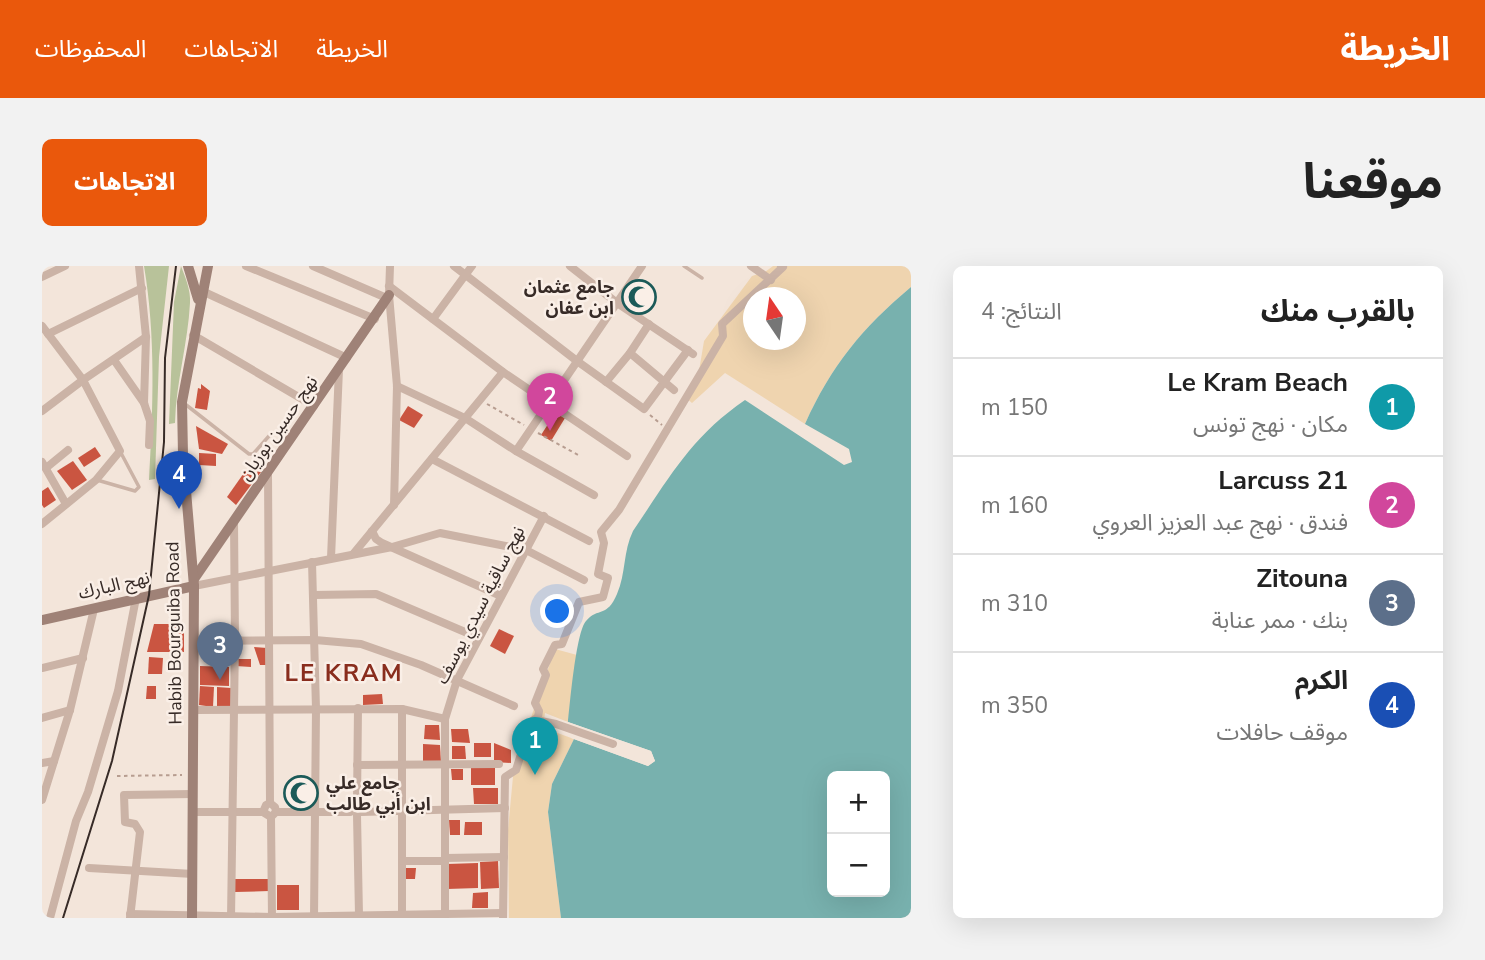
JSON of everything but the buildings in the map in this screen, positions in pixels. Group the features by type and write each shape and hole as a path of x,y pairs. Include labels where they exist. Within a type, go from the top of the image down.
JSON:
{"main road":[{"path":"188,266 195,282 199,305"},
{"name":"Habib Bourguiba Road","path":"191,918 194,583 183,455 182,402 208,266"},
{"name":"نهج حسين بوزيان","path":"194,583 375,319 387,292"},
{"name":"نهج البارك","path":"42,620 194,583"}],"street":[{"path":"42,277 65,266"},
{"path":"139,266 146,337 144,403"},
{"path":"246,266 375,319"},
{"path":"313,266 387,292 433,319 503,372 627,456"},
{"path":"390,266 387,292 397,386 394,505"},
{"path":"454,266 644,409 691,352 617,303 570,266"},
{"path":"433,319 472,266"},
{"path":"516,451 642,266"},
{"path":"751,266 771,280"},
{"path":"536,720 539,711 535,702 546,676 543,669 555,645 562,644 579,602 603,597 608,578 598,574 604,543 601,532 619,510 723,336 722,324 782,267"},
{"path":"48,334 142,288"},
{"path":"202,291 347,358"},
{"path":"606,382 649,324"},
{"path":"42,326 83,380 120,451 96,480 42,524"},
{"path":"193,335 314,406"},
{"path":"42,411 146,337"},
{"path":"630,353 674,390"},
{"path":"114,360 144,403 150,421 149,445"},
{"path":"331,558 339,369"},
{"path":"354,554 503,372"},
{"path":"397,386 464,418 594,495"},
{"path":"66,504 44,465 68,450"},
{"path":"432,459 589,541"},
{"path":"268,472 270,803 264,806 270,814 272,917"},
{"name":"نهج ساقية سيدي يوسف","path":"445,916 444,719 457,680 544,516"},
{"path":"231,917 234,521"},
{"path":"372,530 379,542 501,596"},
{"path":"194,583 234,578 392,547 440,533 526,550 584,580"},
{"path":"312,562 316,709 314,917"},
{"path":"314,595 376,594 479,638"},
{"path":"50,918 76,821 88,792 118,691 136,598"},
{"path":"42,800 70,710 94,609"},
{"path":"194,641 315,640 361,644 457,680 514,706"},
{"path":"42,668 83,658"},
{"path":"358,708 357,803 351,805 356,813 359,915"},
{"path":"193,710 402,709 444,719"},
{"path":"402,709 402,916"},
{"path":"42,718 70,710"},
{"path":"193,794 124,795 123,818 125,822 139,827 130,916 503,916 505,777 516,771 531,722 536,720 556,724 613,744"},
{"path":"42,763 54,761"},
{"path":"357,765 499,764"},
{"path":"193,812 356,813 505,808"},
{"path":"403,861 504,857"},
{"path":"89,869 193,874"}],"lane":[{"path":"684,266 702,278"},
{"path":"182,402 249,454 253,454 269,436"},
{"path":"96,480 135,491 138,489 120,451"}],"path":[{"path":"480,400 580,456"},
{"path":"644,409 668,429"},
{"path":"117,776 193,775"}],"green space":[{"path":"144,266 169,266 159,357 155,479 149,480 152,346"},
{"path":"181,266 189,288 190,303 175,423 169,424 174,302"}],"sand":[{"path":"773,266 911,266 911,287 877,318 849,349 826,384 805,424 725,373 692,403 684,396 699,371 704,341 743,288 743,350 806,350 806,287 744,287 752,276"},
{"path":"555,649 577,655 568,722 545,713 544,720 552,731 574,739 552,784 548,812 561,918 509,918 508,830 514,766"}],"water":[{"path":"911,287 911,918 561,918 548,812 552,784 574,739 648,766 655,761 651,751 568,722 582,628 590,617 606,609 613,601 620,586 633,531 695,444 745,400 844,465 852,462 849,449 805,424 837,366 877,318"}],"pier":[{"path":"565,721 651,751 655,761 648,766 571,738 575,735 648,762 651,760 648,754 567,725"}],"tram line":[{"path":"63,918 112,761 149,595 164,442 165,358 176,266"}],"place":[{"name":"جامع عثمان ابن عفان","path":"639,297"},
{"name":"Larcuss 21","path":"550,431"},
{"name":"الكرم","path":"179,509"},
{"name":"Zitouna","path":"220,680"},
{"name":"Le Kram Beach","path":"535,775"},
{"name":"جامع علي ابن أبي طالب","path":"301,793"}],"district":[{"name":"LE KRAM","path":"344,673"}]}
